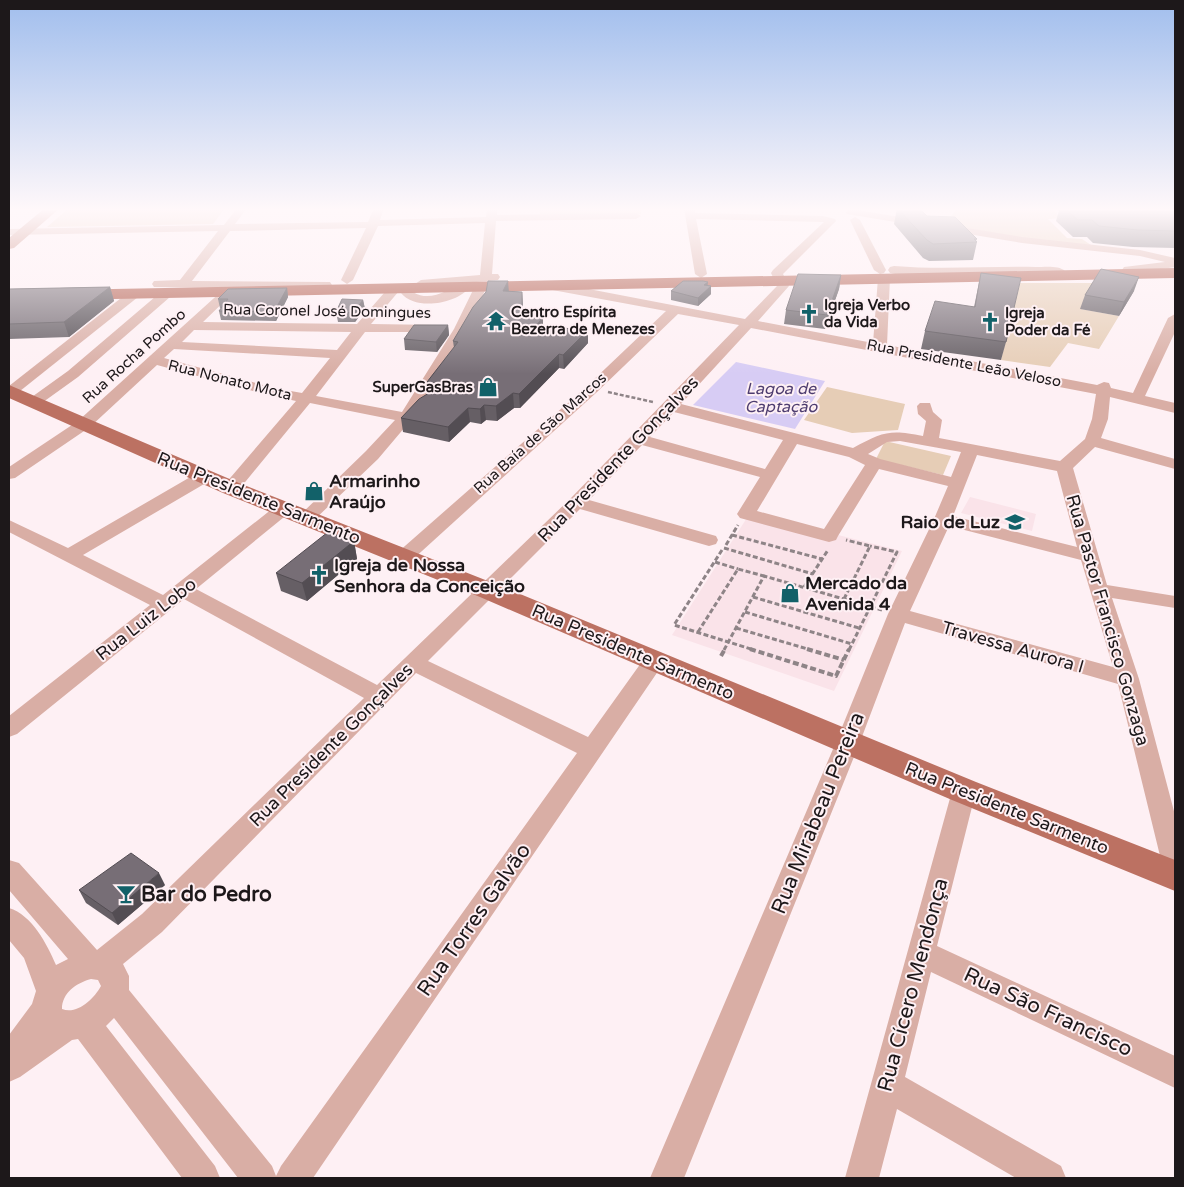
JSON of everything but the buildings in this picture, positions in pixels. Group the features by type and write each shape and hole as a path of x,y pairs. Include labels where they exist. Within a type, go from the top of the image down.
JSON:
{"highway":[{"path":"9,287 152,291 184,283 347,280 545,285 1175,267"},
{"path":"9,296 227,289 408,287 702,274 780,277"}],"main road":[{"name":"Rua Presidente Sarmento","path":"17,395 231,488 489,591 964,791 1175,876"}],"street":[{"path":"184,283 199,263"},
{"path":"347,280 355,263"},
{"name":"Rua Luiz Lobo","path":"9,728 183,590 295,513 372,455 406,417 462,329 483,283 485,263"},
{"path":"700,263 702,274"},
{"name":"Rua Presidente Gonçalves","path":"62,1012 100,1013 109,1004 105,975 152,924 379,696 489,591 671,406 750,323 782,286 780,277 792,263"},
{"path":"880,263 889,274 880,347"},
{"path":"889,274 1004,271 1023,273 1175,267"},
{"path":"227,289 408,287 483,283"},
{"name":"Rua Presidente Leão Veloso","path":"545,285 1098,388 1140,393 1175,400"},
{"path":"231,488 282,429 361,328 408,287"},
{"name":"Rua Rocha Pombo","path":"9,474 84,424 191,326 227,289"},
{"path":"17,395 73,374 152,291"},
{"path":"17,395 152,291"},
{"name":"Rua Baía de São Marcos","path":"404,557 592,388 676,309"},
{"path":"1140,393 1175,318"},
{"name":"Rua Coronel José Domingues","path":"191,326 462,329"},
{"path":"170,345 341,354"},
{"name":"Rua Nonato Mota","path":"154,360 242,385 406,417"},
{"path":"855,454 878,440 888,437 930,441 1064,467 1092,441 1100,419 1098,388"},
{"name":"Rua Presidente Leão Veloso","path":"1098,388 1175,408"},
{"path":"671,406 855,454 874,463 957,483"},
{"path":"925,406 926,414 934,420 930,441"},
{"path":"792,438 746,514 829,536 874,463"},
{"path":"639,439 758,472"},
{"path":"1092,441 1175,464"},
{"name":"Rua Mirabeau Pereira","path":"668,1178 848,742 898,614 943,519 971,449"},
{"name":"Rua Pastor Francisco Gonzaga","path":"1064,467 1099,590 1128,679 1175,864"},
{"path":"69,555 205,476"},
{"path":"577,502 716,544"},
{"path":"943,519 1089,556"},
{"path":"9,525 165,604"},
{"path":"183,590 379,696"},
{"path":"1099,590 1175,602"},
{"name":"Travessa Aurora I","path":"898,614 1128,679"},
{"name":"Rua Torres Galvão","path":"292,1178 654,661"},
{"path":"414,663 593,750"},
{"name":"Rua Cícero Mendonça","path":"862,1178 964,791"},
{"path":"9,871 105,975 260,1178"},
{"path":"9,920 35,950 62,1012 203,1178"},
{"name":"Rua São Francisco","path":"921,953 1175,1072"},
{"path":"9,1066 62,1012 69,973 105,975"},
{"path":"9,1062 62,1012"},
{"path":"887,1085 1049,1178"}],"path":[{"path":"592,388 671,406"},
{"path":"716,544 732,535 740,523"},
{"path":"732,535 822,559"},
{"path":"716,544 714,562 674,625 836,676 897,552 829,536 818,546 828,549 804,587"},
{"path":"716,544 813,574"},
{"path":"844,599 870,546"},
{"path":"714,562 898,614"},
{"path":"698,632 738,569"},
{"path":"721,656 764,576"},
{"path":"753,597 860,628"},
{"path":"745,612 852,644"},
{"path":"736,628 844,660"}],"shaded area":[{"path":"1020,283 1097,283 1081,309 1119,316 1099,349 1068,343 1050,367 1001,360"},
{"path":"827,387 905,404 898,430 852,433 804,420"},
{"path":"885,441 951,456 943,475 876,459"},
{"name":"Raio de Luz","path":"970,497 1036,514 1032,531 961,513"},
{"name":"Mercado da Avenida 4","path":"750,513 902,551 834,691 672,635"}],"water":[{"name":"Lagoa de Captação","path":"736,362 825,381 795,429 693,405"}],"place":[{"name":"Igreja Verbo da Vida","path":"809,314"},
{"name":"Centro Espírita Bezerra de Menezes","path":"496,321"},
{"name":"Igreja Poder da Fé","path":"990,322"},
{"name":"SuperGasBras","path":"488,387"},
{"name":"Armarinho Araújo","path":"314,491"},
{"name":"Raio de Luz","path":"1015,522"},
{"name":"Igreja de Nossa Senhora da Conceição","path":"319,575"},
{"name":"Mercado da Avenida 4","path":"790,593"},
{"name":"Bar do Pedro","path":"126,894"}]}
